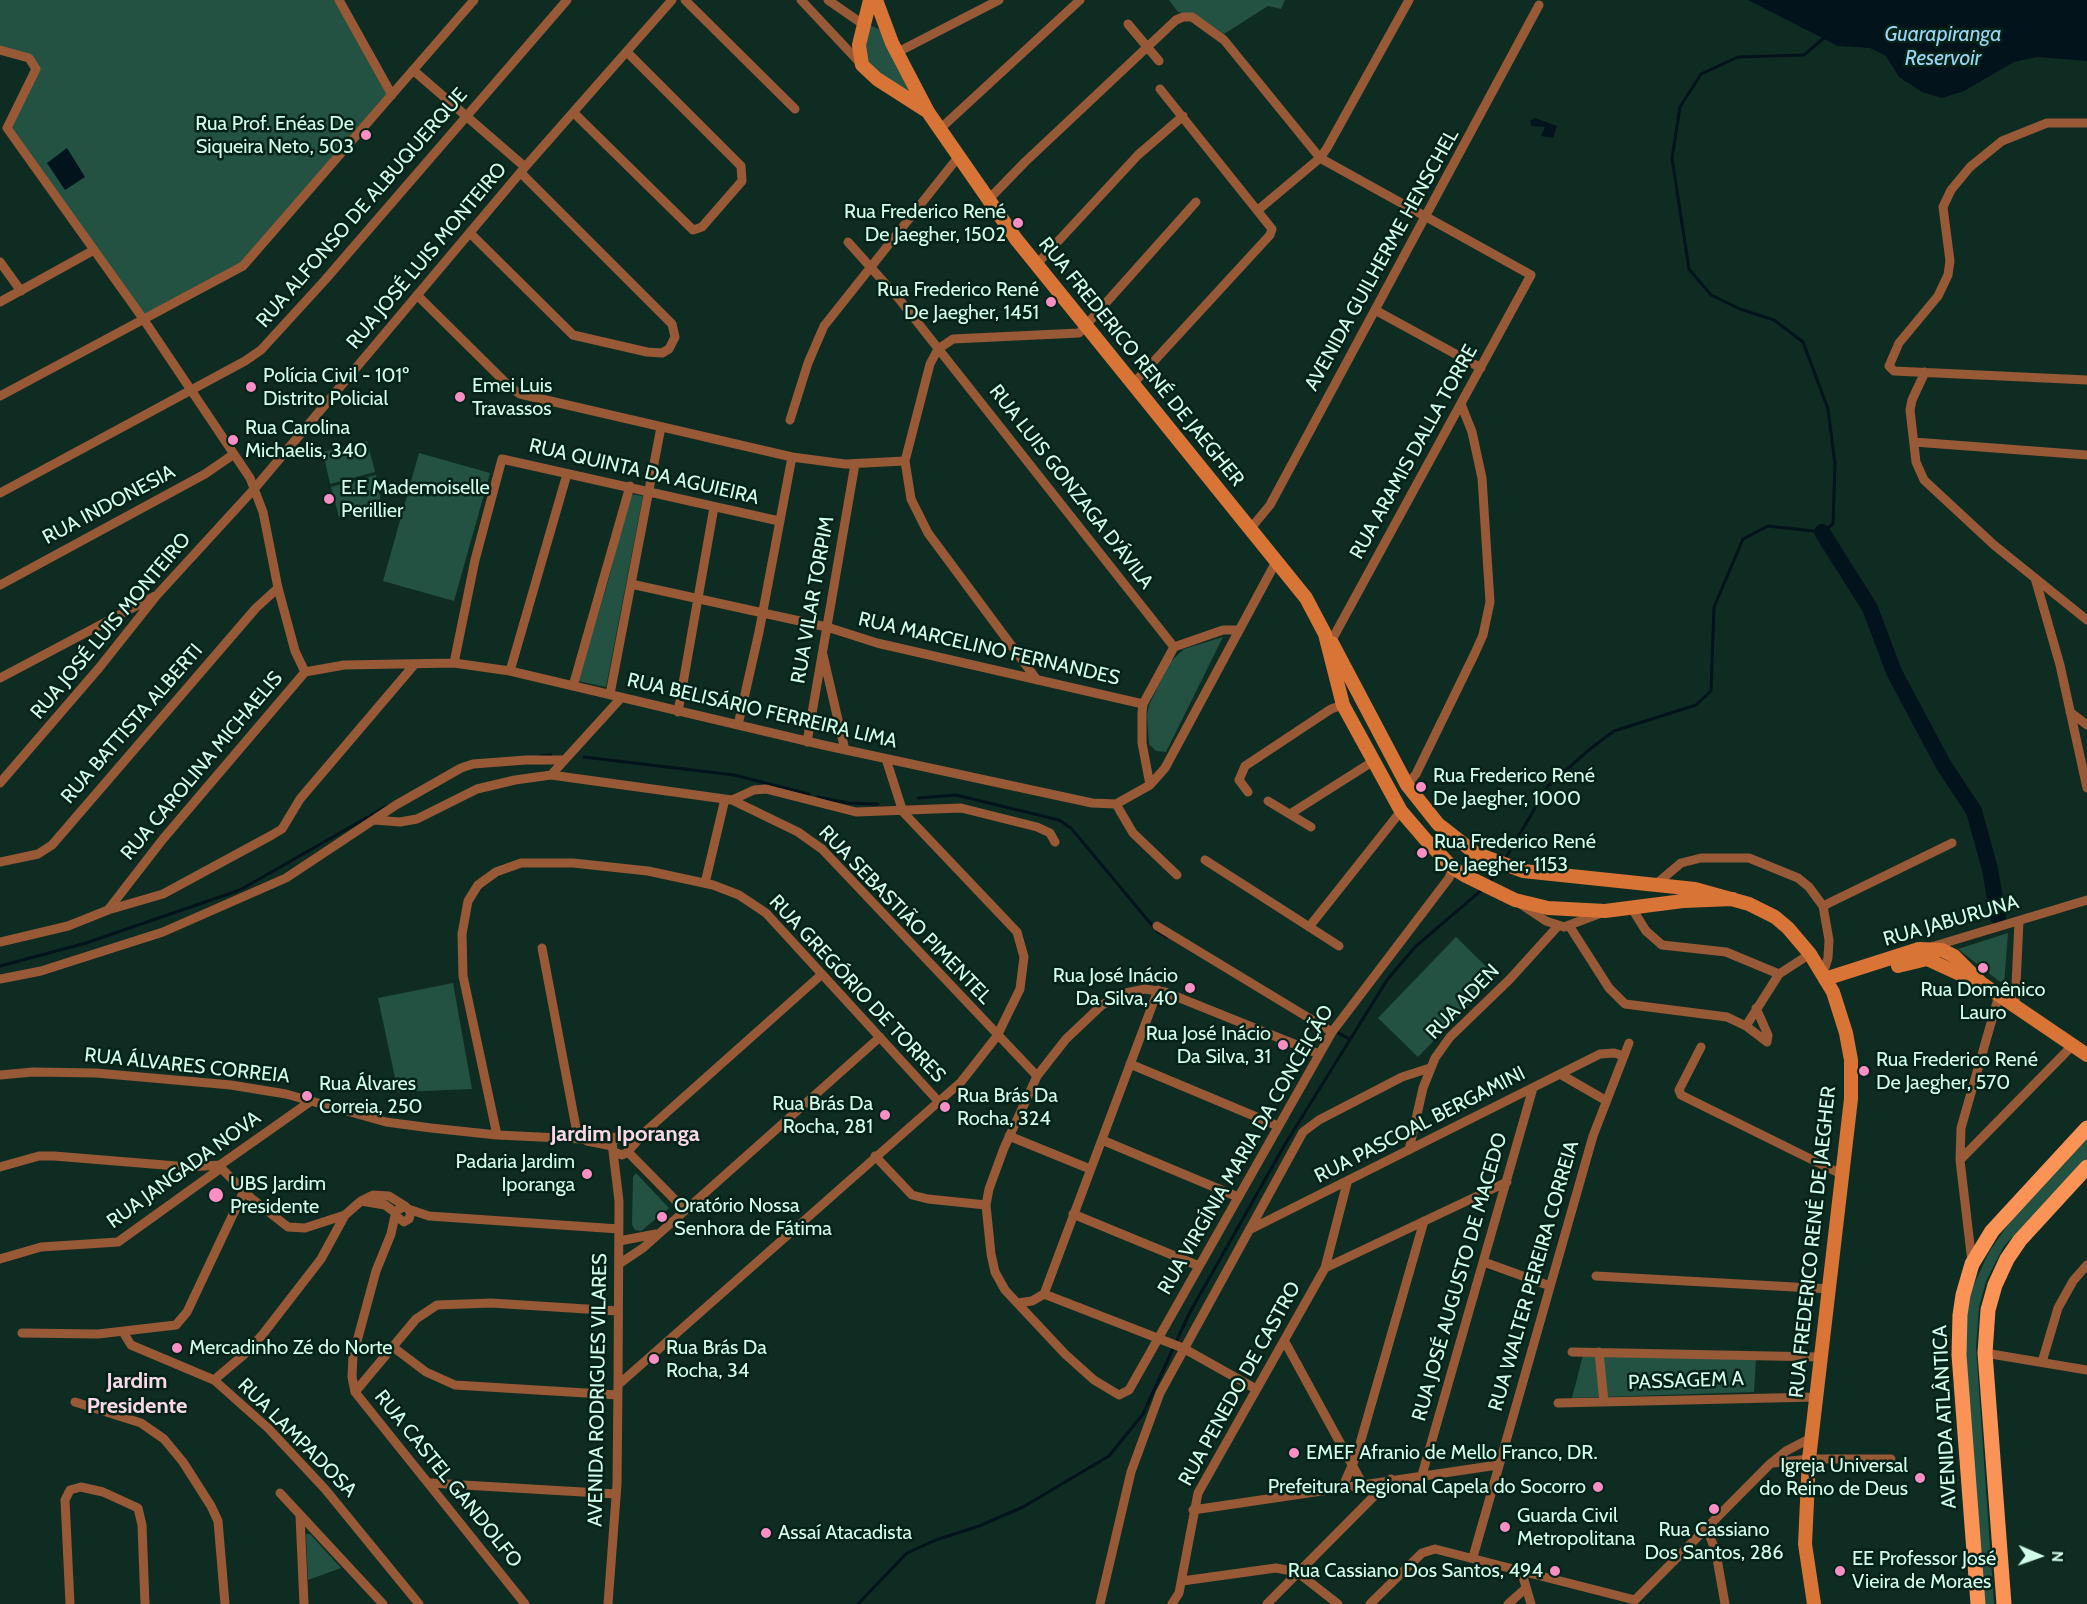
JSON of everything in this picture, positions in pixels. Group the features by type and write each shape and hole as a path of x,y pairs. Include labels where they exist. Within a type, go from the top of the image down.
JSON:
{"main road":[{"path":"862,65 859,51 870,0"},
{"name":"RUA FREDERICO RENÉ DE JAEGHER","path":"876,0 895,47 928,112 988,200 1085,327 1306,598 1407,785 1438,824 1477,854 1510,867 1555,876 1701,890 1733,899 1775,917 1810,954 1826,980 1843,1021 1851,1060 1851,1099 1809,1459 1805,1544 1807,1572 1815,1604"},
{"path":"864,25 895,47"},
{"name":"RUA FREDERICO RENÉ DE JAEGHER","path":"862,65 877,79 928,112"},
{"path":"877,79 898,79 905,70 904,65"},
{"name":"RUA FREDERICO RENÉ DE JAEGHER","path":"1328,641 1343,705 1372,762 1401,811 1453,868 1482,885 1515,900 1575,911 1605,911 1733,899"},
{"path":"1343,705 1363,705"},
{"path":"1453,868 1460,858 1477,854"},
{"path":"1629,883 1636,895 1631,907"},
{"path":"1930,948 1954,956 1982,983 2087,1055"},
{"name":"RUA JABURUNA","path":"1826,980 1930,948"},
{"name":"RUA JABURUNA","path":"1826,980 1918,959 1936,961 1971,981 1982,983"},
{"name":"AVENIDA ATLÂNTICA","path":"1978,1604 1959,1355 1960,1315 1972,1264 1992,1231 2087,1128"},
{"path":"2004,1604 1985,1353 1988,1310 2007,1259 2020,1240 2087,1167"}],"street":[{"path":"339,0 392,95"},
{"path":"0,396 144,320 251,259 474,0"},
{"name":"RUA ALFONSO DE ALBUQUERQUE","path":"0,493 245,361 278,334 567,0"},
{"name":"RUA JOSÉ LUIS MONTEIRO","path":"0,783 99,668 157,595 255,488 523,170 672,0"},
{"path":"685,0 795,109"},
{"path":"801,0 862,65"},
{"path":"828,0 864,25"},
{"path":"895,47 999,0"},
{"path":"941,128 1080,0"},
{"path":"1258,210 1320,158 1409,0"},
{"name":"AVENIDA GUILHERME HENSCHEL","path":"1251,528 1270,505 1539,6"},
{"path":"988,200 1147,46 1183,17 1195,18 1224,40 1320,158 1426,217"},
{"path":"1128,24 1159,61"},
{"path":"0,50 29,58 36,69 4,128"},
{"path":"573,113 693,230 702,227 736,189 744,176 741,166 627,51"},
{"path":"413,70 523,170 672,324 675,337 669,349 662,353 647,352 573,335 470,233"},
{"path":"1132,385 1270,235 1272,229 1160,88"},
{"path":"1036,264 1138,155 1183,116"},
{"path":"2087,123 2047,123 2002,141 1970,167 1947,196 1943,216 1950,261 1948,275 1932,304 1899,343 1889,363 1892,371 2087,380"},
{"name":"RUA CAROLINA MICHAELIS","path":"4,128 144,320 255,488 265,520 278,588 295,651 304,672 163,839 108,910"},
{"path":"790,420 820,333 958,156"},
{"path":"1037,680 928,533 911,499 905,461 930,364 939,349 960,337 1075,335 1085,327 1196,202"},
{"name":"RUA ARAMIS DALLA TORRE","path":"1328,641 1532,275 1426,217"},
{"name":"RUA LUIS GONZAGA D'ÁVILA","path":"848,242 871,266 939,349 1174,647"},
{"path":"0,302 94,250"},
{"path":"0,262 21,291"},
{"path":"417,295 516,392 792,457 855,464 905,461"},
{"path":"1375,310 1481,368"},
{"path":"1925,372 1912,400 1916,462 1924,480 1971,525 2087,620"},
{"path":"1407,785 1416,774 1475,653 1489,610 1491,580 1482,478 1472,432 1461,404"},
{"path":"610,694 661,427"},
{"path":"1914,442 2087,455"},
{"name":"RUA INDONESIA","path":"0,585 205,474 234,454"},
{"path":"738,725 763,612 792,457"},
{"name":"RUA QUINTA DA AGUIEIRA","path":"454,663 475,560 502,459 779,521"},
{"name":"RUA VILAR TORPIM","path":"807,742 855,464"},
{"path":"510,672 567,474"},
{"path":"573,686 630,486"},
{"path":"678,712 714,507"},
{"path":"1177,875 1133,833 1116,804 1150,786 1165,768 1195,717 1238,630 1277,560"},
{"path":"2034,578 2060,665 2087,788"},
{"name":"RUA MARCELINO FERNANDES","path":"631,584 763,612 826,627 877,644 1143,704"},
{"name":"RUA BATTISTA ALBERTI","path":"0,862 46,850 256,608 278,588"},
{"path":"0,678 157,595"},
{"path":"1150,786 1142,743 1143,704 1174,647 1223,630 1238,630"},
{"path":"822,650 844,750"},
{"name":"RUA BELISÁRIO FERREIRA LIMA","path":"304,672 344,665 454,663 510,672 807,742 1084,802 1116,804"},
{"path":"0,942 68,926 108,910 163,894 282,829 300,799 414,665"},
{"path":"551,775 562,760 621,698"},
{"path":"1248,792 1239,780 1245,766 1331,709 1343,705"},
{"path":"2070,712 2087,725"},
{"path":"618,1385 875,1156 939,1102 970,1072 997,1036 1022,979 1024,957 1021,940 1013,927 903,812 886,759"},
{"path":"0,979 42,970 163,932 286,878 374,820 452,773 473,764 562,760"},
{"path":"1290,814 1372,762"},
{"path":"374,820 407,822 477,789 551,775 729,799 754,790 766,789 848,811 903,812 961,808 1037,827 1050,833 1055,842"},
{"path":"705,883 729,799"},
{"name":"RUA SEBASTIÃO PIMENTEL","path":"729,799 798,832 822,849 1037,1076"},
{"path":"1268,801 1311,827"},
{"path":"1309,927 1401,811"},
{"path":"1824,906 1952,843"},
{"path":"1655,885 1674,868 1692,859 1738,857 1781,870 1798,878 1809,887 1824,906 1829,940 1826,980"},
{"path":"1205,860 1339,946"},
{"name":"RUA GREGÓRIO DE TORRES","path":"497,1135 476,1045 461,951 464,915 468,901 478,885 507,866 540,862 612,865 705,883 739,895 766,913 939,1102"},
{"name":"RUA VIRGÍNIA MARIA DA CONCEIÇÃO","path":"1018,1303 1080,1368 1119,1395 1129,1390 1161,1339 1199,1266 1332,1032 1449,878 1453,868"},
{"name":"RUA FREDERICO RENÉ DE JAEGHER","path":"1515,900 1558,926 1570,927 1605,911"},
{"name":"RUA JABURUNA","path":"1930,948 2087,900"},
{"path":"1631,907 1646,930 1662,945 1726,952 1779,974"},
{"path":"2015,1006 2019,921"},
{"path":"1157,926 1332,1032"},
{"name":"RUA ADEN","path":"1409,1150 1430,1068 1450,1037 1510,979 1558,926"},
{"path":"1570,927 1604,981 1625,1004 1639,1008 1713,1014 1746,1026 1762,1040 1769,1040 1756,1008"},
{"path":"542,948 580,1139"},
{"path":"1746,1026 1779,974 1810,954"},
{"path":"628,1152 646,1131 821,975"},
{"path":"1158,990 1044,1294 1032,1301 1018,1303 1005,1290 995,1272 986,1205 995,1172 1037,1076 1066,1039 1102,1005 1134,990 1158,990 1319,1054"},
{"path":"1972,1264 1960,1160 1961,1128 1999,995"},
{"path":"619,1264 643,1248 656,1234 880,1037"},
{"name":"RUA WALTER PEREIRA CORREIA","path":"1473,1557 1605,1100 1629,1043"},
{"path":"1960,1160 2073,1045"},
{"path":"1701,1047 1679,1090 1681,1095 1843,1175"},
{"name":"RUA PASCOAL BERGAMINI","path":"1249,1230 1347,1183 1600,1054 1614,1053 1624,1056"},
{"path":"1130,1064 1278,1126"},
{"name":"RUA VIRGÍNIA MARIA DA CONCEIÇÃO","path":"1100,1604 1142,1439 1181,1347 1303,1132 1309,1125 1401,1077 1430,1068"},
{"name":"RUA ÁLVARES CORREIA","path":"0,1075 33,1072 96,1073 244,1087 286,1094 386,1122 497,1135 580,1139 622,1137 646,1131"},
{"path":"1560,1074 1605,1100"},
{"name":"RUA JOSÉ AUGUSTO DE MACEDO","path":"1422,1475 1533,1088"},
{"name":"RUA JANGADA NOVA","path":"0,1259 41,1247 118,1242 311,1101"},
{"path":"1009,1136 1090,1169"},
{"path":"613,1149 622,1137 630,1142 628,1152"},
{"name":"RUA ÁLVARES CORREIA","path":"580,1139 628,1152"},
{"path":"1102,1140 1238,1197"},
{"name":"AVENIDA RODRIGUES VILARES","path":"608,1604 616,1494 618,1395 618,1177 613,1149"},
{"path":"628,1152 684,1210"},
{"name":"AVENIDA RODRIGUES VILARES","path":"618,1177 628,1152"},
{"path":"0,1167 39,1156 189,1167 220,1166 243,1191 288,1227 316,1226 345,1215"},
{"path":"875,1156 912,1195 928,1199 986,1205"},
{"path":"1325,1268 1507,1182"},
{"name":"RUA PENEDO DE CASTRO","path":"1172,1604 1178,1596 1182,1581 1193,1510 1203,1480 1325,1268 1347,1183"},
{"path":"22,1333 123,1332 173,1326 184,1317 243,1191"},
{"path":"214,1380 247,1352 263,1334 321,1259 345,1215 361,1201 385,1204 403,1214 619,1229"},
{"name":"RUA CASTEL GANDOLFO","path":"403,1214 391,1234 376,1271 358,1334 352,1370 356,1392 525,1604"},
{"path":"1073,1214 1199,1266"},
{"path":"1343,1486 1353,1464 1424,1221"},
{"path":"619,1241 656,1234"},
{"path":"1484,1262 1550,1286"},
{"path":"2042,1362 2058,1308 2073,1281 2087,1265"},
{"path":"1596,1276 1830,1289"},
{"path":"1044,1294 1181,1347 1256,1389"},
{"path":"356,1392 416,1319 437,1305 482,1303 618,1311"},
{"name":"RUA LAMPADOSA","path":"123,1332 131,1345 214,1380 306,1467 419,1604"},
{"path":"1284,1342 1362,1483"},
{"path":"393,1347 426,1372 455,1385 618,1395"},
{"path":"1572,1352 1821,1358"},
{"path":"1599,1352 1604,1402"},
{"path":"1985,1353 2086,1368"},
{"name":"PASSAGEM A","path":"1558,1403 1815,1397"},
{"path":"75,1402 141,1423 157,1433 176,1454 212,1506 218,1521 225,1604"},
{"path":"1370,1604 1428,1550 1443,1549 1634,1602 1770,1464 1786,1451 1811,1438"},
{"path":"1770,1464 1809,1459 1891,1459"},
{"path":"1193,1510 1362,1483 1498,1465"},
{"path":"1267,1604 1391,1479"},
{"path":"430,1483 616,1494"},
{"path":"70,1604 65,1500 70,1490 81,1487 102,1492 138,1508 142,1525 145,1604"},
{"path":"280,1493 383,1604"},
{"path":"300,1516 304,1604"},
{"path":"1704,1531 1716,1553 1725,1604"},
{"path":"1182,1581 1276,1568 1297,1572 1338,1604"},
{"path":"1521,1570 1531,1604"},
{"path":"1508,1604 1526,1588"}],"green space":[{"path":"0,0 337,0 388,94 251,259 144,320 10,127 35,65 0,49"},
{"path":"1169,0 1285,0 1281,9 1268,6 1224,34 1194,14 1178,12"},
{"path":"865,23 883,31 932,110 863,64"},
{"path":"367,441 375,472 330,484 323,452"},
{"path":"419,453 490,473 454,601 383,581"},
{"path":"376,475 382,507 339,517 331,487"},
{"path":"630,494 643,496 606,687 578,681 609,578"},
{"path":"1223,637 1166,752 1156,751 1149,744 1147,715 1149,705 1170,662 1184,649"},
{"path":"2008,933 2004,985 1958,949"},
{"path":"1456,937 1496,976 1418,1057 1378,1018"},
{"path":"453,983 472,1089 398,1092 378,998"},
{"path":"2087,1139 2087,1158 2004,1246 1986,1281 1979,1307 1976,1348 1994,1604 1983,1604 1963,1333 1971,1291 1989,1252 2009,1223"},
{"path":"636,1173 669,1208 641,1231 635,1230 632,1225 633,1177"},
{"path":"1583,1355 1756,1359 1754,1392 1572,1398"},
{"path":"306,1534 310,1534 341,1568 308,1580"}],"water":[{"name":"Guarapiranga Reservoir","path":"1748,0 2087,0 2087,61 2037,57 2014,62 1964,91 1942,98 1922,92 1899,77 1886,56 1870,48 1838,46"},
{"path":"1535,118 1557,126 1553,138 1541,136 1545,127 1531,126 1530,121"},
{"path":"67,148 85,177 65,190 47,163"}],"waterway":[{"path":"1505,859 1548,786 1590,749 1614,731 1696,705 1711,691 1714,607 1743,539 1768,526 1822,532 1833,524 1835,464 1828,409 1803,342 1774,320 1740,309 1711,295 1689,269 1672,158 1680,107 1701,74 1738,57 1804,55 1825,37"},
{"path":"1822,532 1870,608 1894,672 1943,764 1974,811 1990,869 1998,917"},
{"path":"540,756 551,755"},
{"path":"584,757 734,775 809,794"},
{"path":"918,798 956,795 1059,820 1071,828 1158,932 1167,937"},
{"path":"818,797 848,803 878,804"},
{"path":"0,966 86,943 240,890 387,806"},
{"path":"1488,884 1500,867"},
{"path":"858,1604 907,1553 1023,1507 1109,1456 1143,1414 1189,1314 1284,1146 1387,980 1415,947 1484,888"},
{"path":"1335,1031 1349,1039"}],"place":[{"name":"Rua Prof. Enéas De Siqueira Neto, 503","path":"366,135"},
{"name":"Rua Frederico René De Jaegher, 1502","path":"1018,223"},
{"name":"Rua Frederico René De Jaegher, 1451","path":"1051,302"},
{"name":"Polícia Civil - 101º Distrito Policial","path":"251,387"},
{"name":"Emei Luis Travassos","path":"460,397"},
{"name":"Rua Carolina Michaelis, 340","path":"233,440"},
{"name":"E.E Mademoiselle Perillier","path":"329,499"},
{"name":"Rua Frederico René De Jaegher, 1000","path":"1421,787"},
{"name":"Rua Frederico René De Jaegher, 1153","path":"1422,853"},
{"name":"Rua Domênico Lauro","path":"1983,968"},
{"name":"Rua José Inácio Da Silva, 40","path":"1190,988"},
{"name":"Rua José Inácio Da Silva, 31","path":"1283,1045"},
{"name":"Rua Frederico René De Jaegher, 570","path":"1864,1071"},
{"name":"Rua Álvares Correia, 250","path":"307,1096"},
{"name":"Rua Brás Da Rocha, 324","path":"945,1107"},
{"name":"Rua Brás Da Rocha, 281","path":"885,1115"},
{"name":"Padaria Jardim Iporanga","path":"587,1174"},
{"name":"UBS Jardim Presidente","path":"216,1195"},
{"name":"Oratório Nossa Senhora de Fátima","path":"662,1217"},
{"name":"Mercadinho Zé do Norte","path":"177,1348"},
{"name":"Rua Brás Da Rocha, 34","path":"654,1359"},
{"name":"EMEF Afranio de Mello Franco, DR.","path":"1294,1453"},
{"name":"Igreja Universal do Reino de Deus","path":"1920,1478"},
{"name":"Prefeitura Regional Capela do Socorro","path":"1598,1487"},
{"name":"Rua Cassiano Dos Santos, 286","path":"1714,1509"},
{"name":"Guarda Civil Metropolitana","path":"1505,1527"},
{"name":"Assaí Atacadista","path":"766,1533"},
{"name":"Rua Cassiano Dos Santos, 494","path":"1555,1571"},
{"name":"EE Professor José Vieira de Moraes","path":"1840,1571"}],"district":[{"name":"Jardim Iporanga","path":"625,1135"},
{"name":"Jardim Presidente","path":"137,1394"}]}
